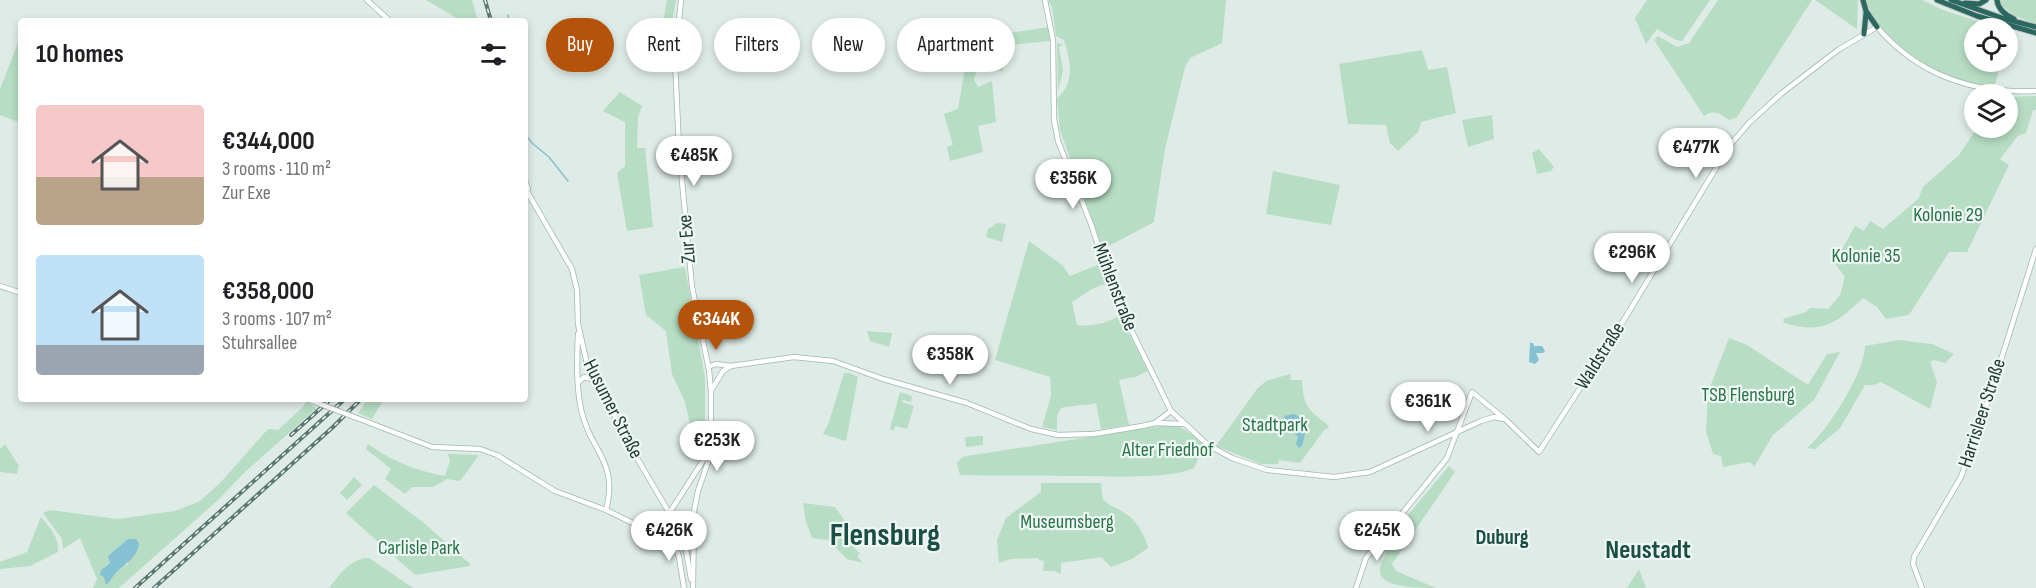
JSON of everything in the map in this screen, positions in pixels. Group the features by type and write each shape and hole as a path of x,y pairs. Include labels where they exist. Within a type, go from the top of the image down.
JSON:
{"highway":[{"path":"1863,0 1866,11 1877,27"},
{"path":"1937,0 1977,16 2036,33"},
{"path":"1952,0 1979,4 1986,0"},
{"path":"1952,0 2002,18 2036,27"},
{"path":"1997,0 1998,7 2004,13 2029,26"},
{"path":"1864,34 1866,11"}],"main road":[{"path":"367,0 387,18"},
{"name":"Zur Exe","path":"681,0 675,60 679,149 692,286 709,368 711,391 708,464 696,497 694,517 692,588"},
{"name":"Mühlenstraße","path":"1045,0 1055,55 1054,120 1058,141 1115,297 1171,411 1184,424 1208,445 1232,458 1267,470 1334,477 1370,472 1481,421"},
{"path":"1877,27 1906,55 1944,78 1982,88 2012,92 2036,91"},
{"name":"Waldstraße","path":"1506,420 1539,452 1622,323 1730,145 1749,123 1782,93 1835,52 1877,27"},
{"name":"Husumer Straße","path":"528,189 530,195"},
{"name":"Husumer Straße","path":"528,192 572,269 577,290 578,324 587,364 637,458 681,533 692,588"},
{"name":"Harrisleer Straße","path":"1922,588 1915,569 1914,557 1961,477 1989,398 2036,249"},
{"path":"0,286 18,292"},
{"path":"578,324 578,383 584,419 609,470 608,512"},
{"path":"709,368 716,364 730,366 802,357 841,364 883,379 967,403 1018,425 1052,434 1069,436 1155,423 1184,424"},
{"path":"711,391 723,371 730,366"},
{"path":"709,368 723,371"},
{"path":"578,383 587,376 595,380"},
{"path":"1356,588 1366,558 1447,459 1472,392 1506,420"},
{"path":"315,402 432,447 471,448 488,452 506,460 555,491 622,518 649,533 676,544"},
{"path":"1481,421 1487,415 1486,404"},
{"path":"1155,423 1171,411"},
{"path":"1481,421 1494,417 1506,420"},
{"path":"684,588 676,544 668,524 669,513 699,470 709,451"},
{"path":"649,533 672,535 681,533 687,529 694,517"}],"green space":[{"path":"426,0 472,0 477,18 457,18"},
{"path":"667,0 676,0 673,18 664,18"},
{"path":"1048,0 1226,0 1222,43 1190,58 1185,67 1165,149 1154,222 1105,248 1102,247 1060,130 1057,98 1067,86 1070,70 1064,40 1056,36 1052,7"},
{"path":"1647,0 1710,0 1682,41 1657,29 1646,44 1635,18"},
{"path":"1718,0 1812,0 1739,114 1736,118 1729,120 1714,113 1704,116 1654,40 1658,36 1677,47 1689,43"},
{"path":"1815,0 1858,0 1857,29"},
{"path":"1866,0 1922,0 1967,18 1964,18 1964,72 1998,72 1995,84 1963,82 1935,70 1892,38 1871,13"},
{"path":"2000,0 2036,0 2036,24 2013,15 2000,4"},
{"path":"1049,27 1050,41 1015,44 1015,32"},
{"path":"18,43 18,122 0,115 0,89"},
{"path":"1057,43 1063,45 1059,47 1063,70 1058,91"},
{"path":"1422,50 1428,70 1447,67 1456,113 1421,122 1418,132 1398,151 1390,143 1386,125 1348,124 1339,64"},
{"path":"964,72 976,72 974,80 978,87 992,81 996,122 978,126 983,152 950,161 947,147 953,145 944,114 958,109"},
{"path":"620,92 642,106 638,117 637,148 645,148 653,227 627,231 617,173 625,166 625,122 603,111"},
{"path":"2036,96 2036,110 2033,110 2026,133 2018,136 2018,97"},
{"path":"1492,115 1494,139 1468,147 1462,120"},
{"path":"1970,138 2016,138 2000,159 2009,165 1967,252 1949,252 1909,315 1886,319 1877,307 1863,298 1836,320 1819,327 1784,323 1783,319 1806,312 1810,308 1828,309 1840,295 1845,277 1833,261 1834,256 1841,251 1855,226 1864,231 1870,221 1883,229 1919,198 1923,187 1959,155"},
{"path":"1539,149 1554,167 1551,171 1537,174 1532,153"},
{"path":"1273,171 1340,185 1331,225 1266,214"},
{"path":"996,223 1006,224 1002,242 986,237 988,228"},
{"path":"1029,241 1062,265 1070,276 1100,264 1107,283 1092,289 1072,302 1077,325 1099,324 1120,316 1148,371 1135,377 1119,380 1129,425 1101,429 1096,403 1061,408 1057,416 1057,430 1042,427 1051,396 1050,377 995,360"},
{"path":"685,267 705,378 705,442 699,459 691,444 691,428 685,402 672,374 666,331 646,315 639,275"},
{"path":"867,331 892,333 889,347 870,341"},
{"name":"TSB Flensburg","path":"1729,338 1747,345 1808,385 1827,354 1840,352 1814,400 1773,435 1754,467 1750,462 1723,467 1721,456 1713,454 1706,431 1708,392"},
{"path":"1899,340 1932,344 1954,354 1945,363 1934,360 1930,362 1937,382 1930,409 1881,382 1865,385 1840,428 1815,449 1807,448 1844,401 1859,371 1865,346"},
{"path":"844,373 858,377 846,441 823,434"},
{"name":"Stadtpark","path":"1290,374 1291,380 1302,380 1308,407 1329,426 1300,463 1279,460 1278,464 1261,464 1216,446 1257,389 1266,381"},
{"path":"900,392 912,396 911,402 903,400 902,402 914,406 907,429 895,426 894,431 890,429"},
{"path":"306,402 317,408 119,588 93,588 97,579 80,538 63,549 62,539 43,513 50,510 117,519 175,511 200,501 221,482 268,429 278,430","holes":["128,539 128,564 122,568 105,581 104,567 110,563 108,556"]},
{"path":"366,402 382,402 372,419 358,413"},
{"name":"Alter Friedhof","path":"1167,425 1183,429 1204,445 1194,468 1168,474 1134,476 960,475 957,463 962,457 967,456"},
{"path":"983,436 983,445 966,447 965,437"},
{"path":"5,444 19,466 17,474 0,472 0,449"},
{"path":"368,444 405,464 445,476 450,461 448,454 479,455 460,481 447,479 433,487 412,487 405,494 385,479 391,469 366,449"},
{"path":"1449,466 1455,472 1392,564 1396,571 1436,588 1403,586 1387,581 1380,572 1387,552 1383,545"},
{"path":"354,477 362,485 347,500 340,493"},
{"name":"Museumsberg","path":"1041,483 1101,483 1103,500 1131,518 1138,526 1148,548 1132,559 1111,567 1101,557 1061,563 1061,574 1054,571 1043,571 1044,561 1038,558 1011,559 999,563 997,540 1006,518 1041,492"},
{"name":"Carlisle Park","path":"374,485 424,523 470,566 415,575 346,513"},
{"path":"803,503 835,507 847,524 839,531 860,554 857,556 863,563 847,559 828,540 812,538 806,522"},
{"path":"41,517 56,537 58,552 30,566 0,569 0,562 27,552"},
{"path":"364,558 369,558 413,588 329,588 349,566"},
{"path":"1639,569 1646,588 1627,588"}],"water":[{"path":"1530,343 1534,346 1542,346 1545,351 1536,353 1539,360 1535,364 1529,362"},
{"path":"1294,414 1302,420 1305,428 1302,446 1299,448 1296,444 1298,437 1288,426 1284,416"},
{"path":"128,539 136,539 139,543 136,553 106,585 104,577 100,575 101,570 110,563 108,556"}],"waterway":[{"path":"528,138 549,157 568,181"}],"railway":[{"path":"485,0 490,18"},
{"path":"291,435 328,402"},
{"path":"135,588 342,402"},
{"path":"154,588 358,402"}],"district":[{"name":"Flensburg","path":"885,535"},
{"name":"Duburg","path":"1502,537"},
{"name":"Neustadt","path":"1648,550"}],"park label":[{"name":"Kolonie 29","path":"1948,215"},
{"name":"Kolonie 35","path":"1866,256"}]}
